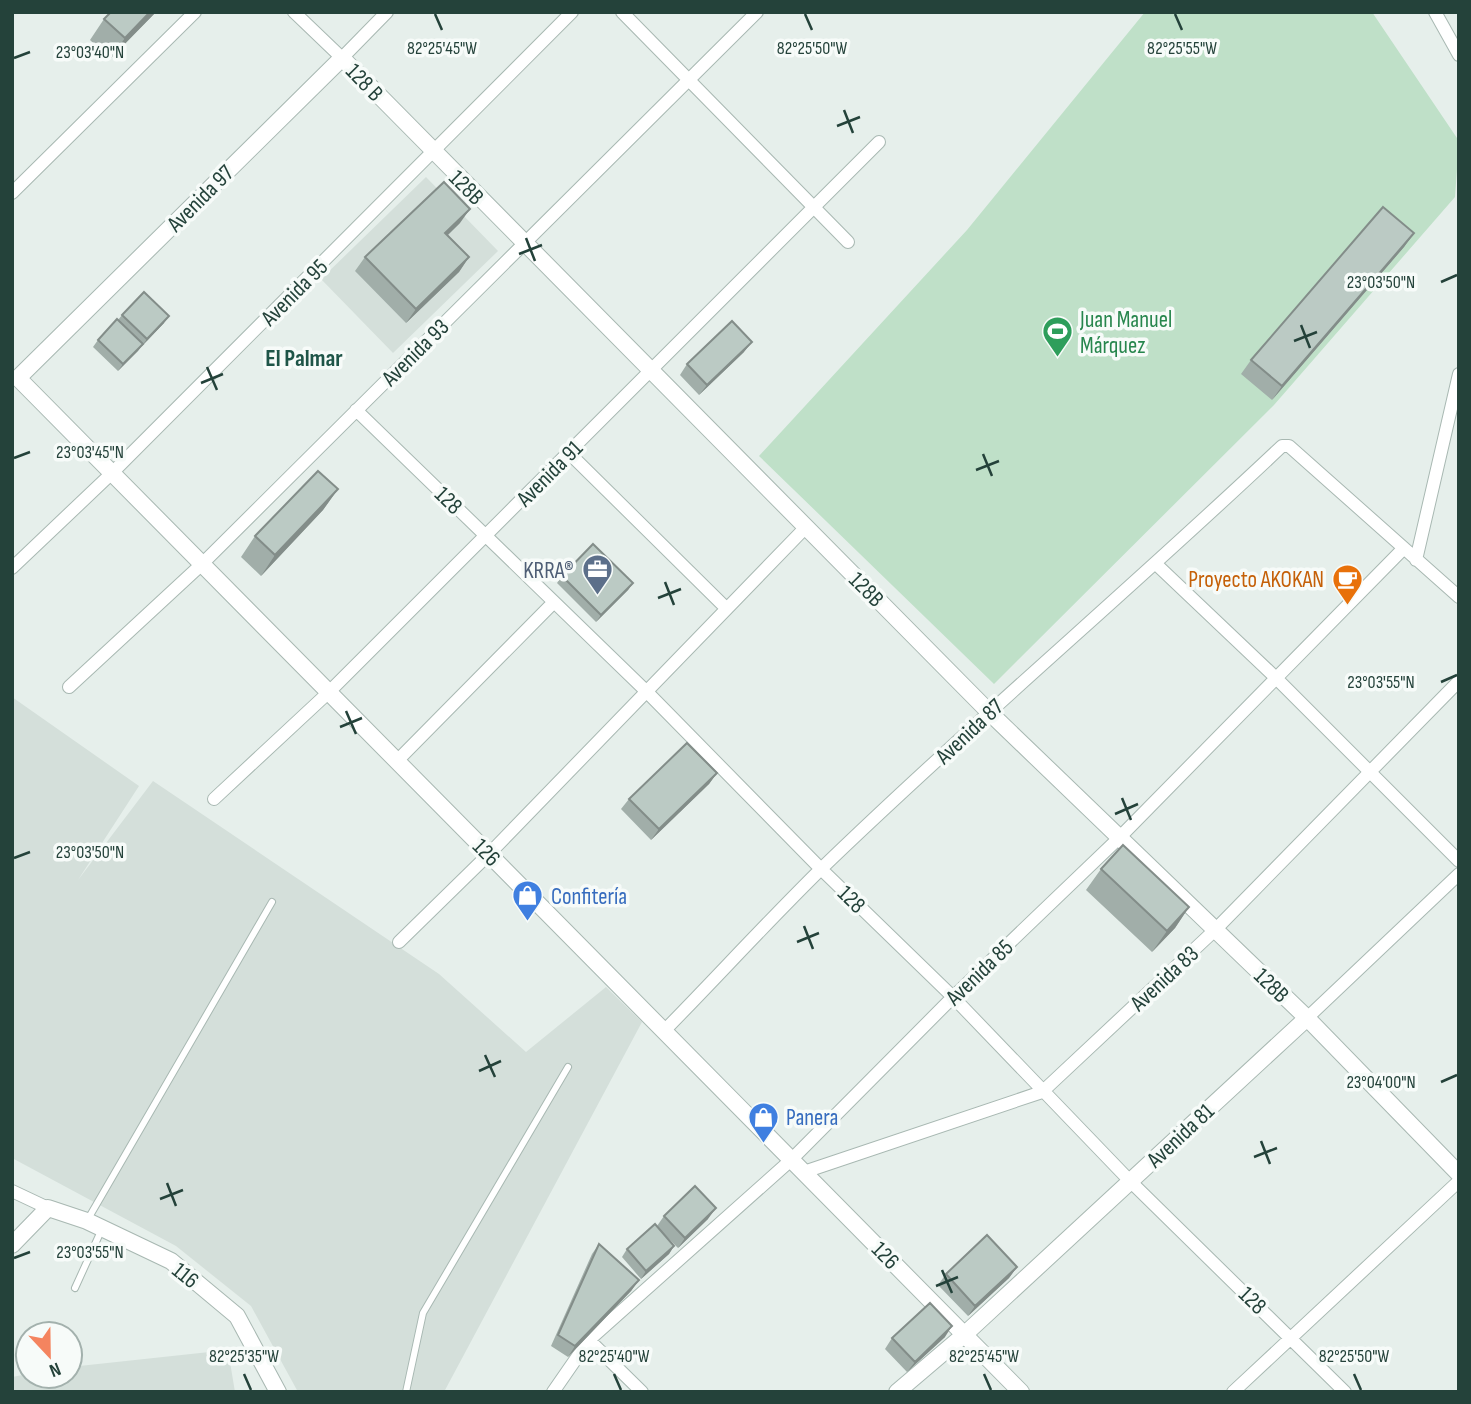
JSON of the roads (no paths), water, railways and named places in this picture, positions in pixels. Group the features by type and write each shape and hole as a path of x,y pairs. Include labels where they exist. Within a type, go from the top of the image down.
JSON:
{"street":[{"path":"12,193 195,12"},
{"name":"128 B","path":"294,12 433,153"},
{"name":"Avenida 97","path":"14,378 387,12"},
{"name":"Avenida 95","path":"12,568 112,473 572,12"},
{"path":"622,12 848,242"},
{"name":"Avenida 93","path":"69,687 202,564 757,12"},
{"path":"1435,12 1459,55"},
{"name":"Avenida 91","path":"215,799 329,692 879,142"},
{"name":"128B","path":"433,153 989,712 1307,1017"},
{"path":"1416,560 1459,374"},
{"name":"126","path":"14,378 112,473 1021,1392"},
{"name":"128","path":"356,410 647,692 821,869 953,997 1130,1181 1345,1392"},
{"name":"Avenida 87","path":"664,1031 821,869 989,712 1157,565 1285,445 1404,548"},
{"path":"569,453 726,608"},
{"path":"399,942 489,854 806,527"},
{"path":"1404,548 1459,597"},
{"name":"Avenida 85","path":"553,1392 589,1340 791,1160 953,997 1120,837 1404,548"},
{"path":"1157,565 1275,677 1459,861"},
{"path":"397,761 554,602"},
{"name":"Avenida 83","path":"804,1172 1042,1092 1215,930 1459,681"},
{"name":"Avenida 81","path":"897,1392 964,1335 1459,874"},
{"path":"1307,1017 1459,1174"},
{"path":"1233,1392 1459,1181"},
{"name":"116","path":"12,1191 171,1261 237,1317 278,1392"},
{"path":"12,1245 48,1208"},
{"path":"589,1340 642,1392"}],"lane":[{"path":"75,1288 94,1225 272,902"},
{"path":"406,1392 423,1313 568,1067"}],"place":[{"name":"Juan Manuel Márquez","path":"1057,359"},
{"name":"KRRA®","path":"597,597"},
{"name":"Proyecto AKOKAN","path":"1347,606"},
{"name":"Confitería","path":"528,923"},
{"name":"Panera","path":"763,1144"}],"district":[{"name":"El Palmar","path":"304,358"}]}
